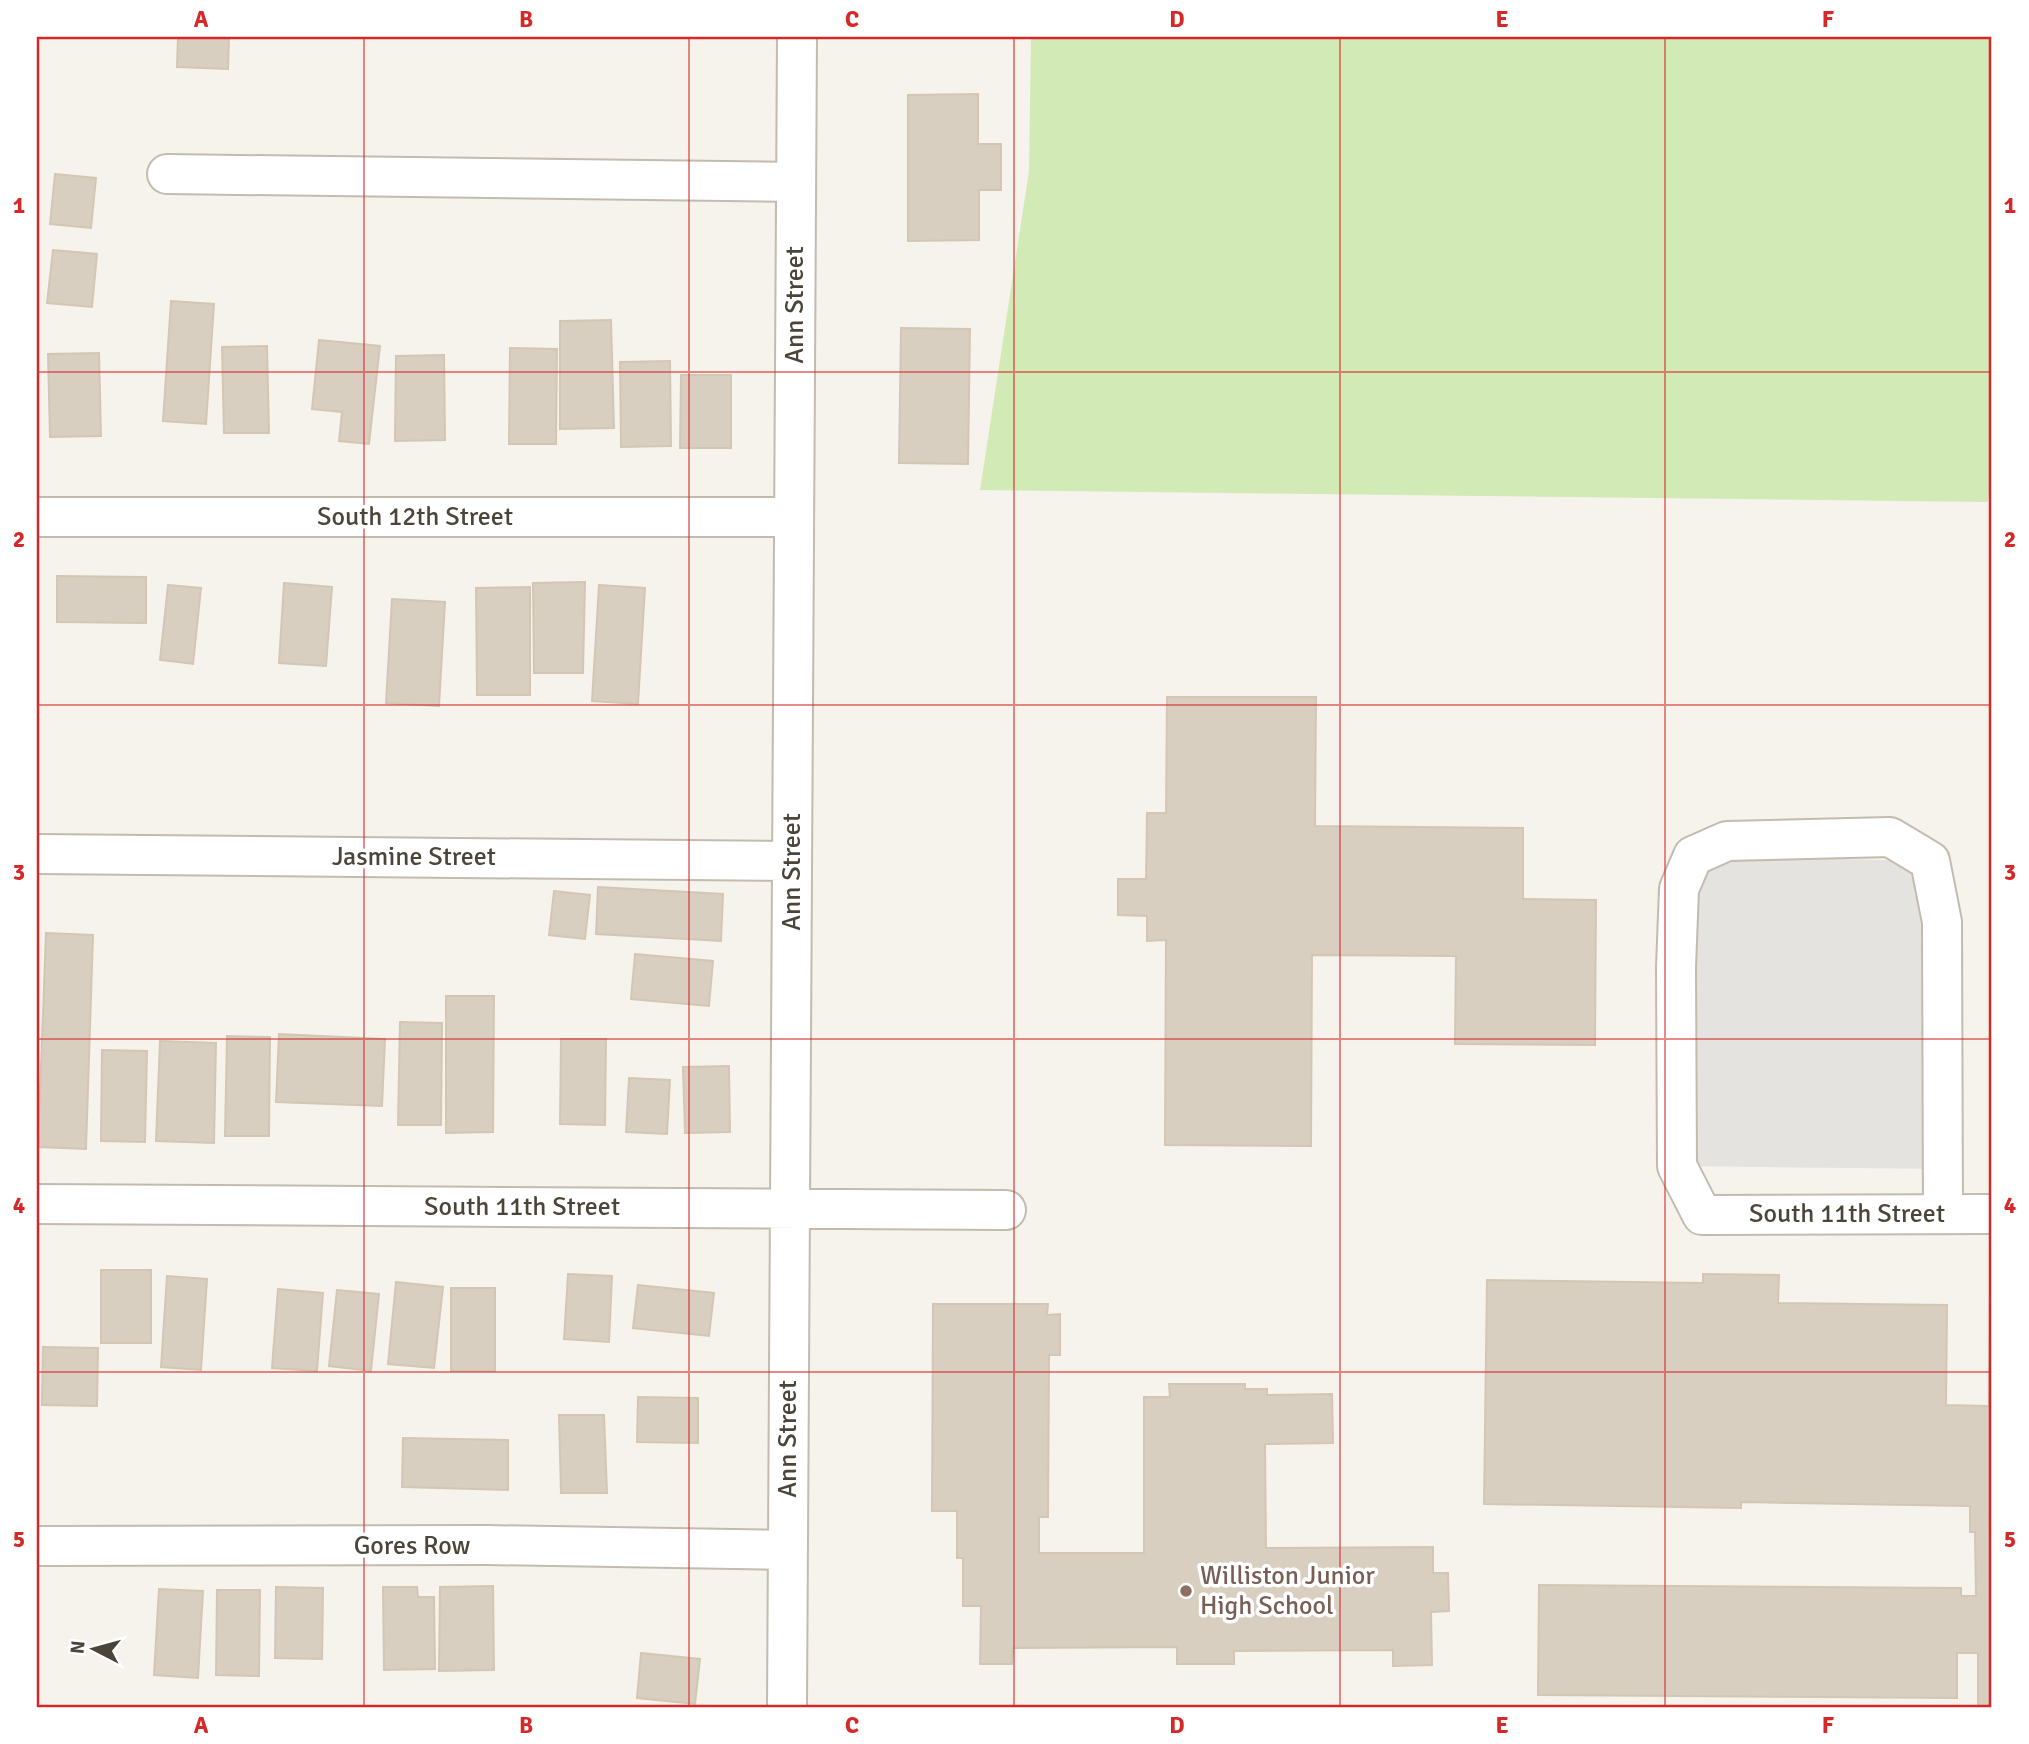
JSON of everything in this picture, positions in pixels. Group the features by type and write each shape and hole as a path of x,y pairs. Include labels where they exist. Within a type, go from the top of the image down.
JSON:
{"street":[{"name":"Ann Street","path":"787,1707 797,37"},
{"path":"167,174 796,183"},
{"name":"South 12th Street","path":"37,517 794,517"},
{"name":"South 11th Street","path":"1943,1214 1942,922 1930,861 1890,837 1727,841 1693,856 1679,889 1676,967 1677,1166 1702,1214 1943,1214 1992,1214"},
{"name":"Jasmine Street","path":"37,854 792,861"},
{"name":"South 11th Street","path":"37,1204 1006,1210"},
{"name":"Gores Row","path":"37,1546 487,1545 788,1550"}],"green space":[{"path":"1031,37 1992,37 1992,454 1988,502 980,490 1029,171"}],"shaded area":[{"path":"1693,856 1930,861 1944,1169 1677,1166"}],"building":[{"path":"178,37 229,37 228,69 177,67"},
{"path":"978,94 978,144 1001,144 1001,190 979,190 979,240 908,241 908,95"},
{"path":"55,174 96,178 91,228 50,224"},
{"path":"53,250 97,254 92,307 47,303"},
{"path":"171,301 214,304 206,424 163,421"},
{"path":"611,320 614,428 560,429 560,321"},
{"path":"901,328 970,329 968,464 899,463"},
{"path":"319,340 380,346 369,444 339,441 342,412 312,409"},
{"path":"267,346 269,433 224,433 222,347"},
{"path":"510,348 557,349 556,444 509,444"},
{"path":"99,353 101,436 50,437 48,354"},
{"path":"444,355 445,440 395,441 396,356"},
{"path":"670,361 671,446 621,447 620,362"},
{"path":"681,375 731,375 731,448 680,448"},
{"path":"57,576 146,577 146,623 57,622"},
{"path":"585,582 583,673 534,673 533,583"},
{"path":"284,583 332,587 326,666 279,663"},
{"path":"168,585 201,588 193,664 160,660"},
{"path":"599,585 645,588 638,704 592,701"},
{"path":"530,587 530,695 477,695 476,588"},
{"path":"392,599 445,602 439,706 386,703"},
{"path":"1167,697 1316,697 1315,826 1523,828 1523,899 1596,900 1595,1045 1455,1044 1456,956 1312,955 1311,1146 1165,1145 1166,940 1147,941 1147,916 1118,915 1118,879 1146,879 1147,813 1166,813"},
{"path":"598,887 723,894 721,941 596,934"},
{"path":"554,891 590,895 585,939 549,935"},
{"path":"46,933 93,935 86,1149 38,1147"},
{"path":"635,954 713,961 709,1006 631,999"},
{"path":"446,996 494,996 493,1132 446,1133"},
{"path":"400,1022 442,1023 441,1125 398,1125"},
{"path":"279,1034 385,1039 382,1106 276,1102"},
{"path":"227,1036 270,1037 269,1136 225,1136"},
{"path":"561,1039 606,1039 605,1125 560,1124"},
{"path":"160,1041 216,1043 214,1143 156,1141"},
{"path":"102,1050 147,1051 145,1142 101,1141"},
{"path":"729,1066 730,1132 685,1133 683,1067"},
{"path":"629,1078 670,1080 667,1134 626,1132"},
{"path":"101,1270 151,1270 151,1343 101,1343"},
{"path":"568,1274 612,1276 609,1342 564,1339"},
{"path":"1703,1274 1779,1275 1778,1303 1947,1305 1946,1405 1989,1406 1992,1293 1992,1507 1989,1529 1992,1529 1992,1707 1978,1707 1978,1653 1957,1653 1957,1698 1538,1695 1539,1585 1961,1588 1961,1596 1976,1596 1975,1532 1970,1532 1970,1506 1741,1502 1741,1508 1484,1504 1487,1280 1703,1283"},
{"path":"167,1276 207,1279 201,1370 161,1367"},
{"path":"396,1282 443,1287 434,1368 388,1364"},
{"path":"638,1285 714,1293 709,1336 633,1328"},
{"path":"451,1288 495,1288 495,1371 451,1371"},
{"path":"278,1289 323,1293 317,1371 272,1368"},
{"path":"337,1290 379,1294 371,1371 329,1366"},
{"path":"933,1304 1048,1304 1047,1315 1060,1314 1060,1355 1049,1355 1048,1517 1039,1517 1039,1553 1144,1553 1144,1397 1170,1397 1169,1384 1245,1384 1245,1389 1267,1389 1267,1395 1332,1394 1333,1443 1265,1444 1266,1548 1433,1547 1433,1573 1448,1573 1449,1611 1431,1612 1432,1665 1393,1666 1393,1650 1234,1651 1234,1664 1177,1664 1177,1647 1013,1648 1012,1664 980,1664 981,1606 963,1606 963,1558 957,1558 957,1511 932,1511"},
{"path":"43,1347 98,1348 97,1406 42,1405"},
{"path":"638,1397 698,1398 698,1443 637,1442"},
{"path":"559,1415 604,1415 607,1493 561,1493"},
{"path":"403,1438 508,1440 508,1490 402,1487"},
{"path":"493,1586 494,1670 439,1671 440,1587"},
{"path":"276,1587 323,1588 322,1659 275,1658"},
{"path":"383,1587 417,1587 418,1597 434,1597 435,1669 384,1670"},
{"path":"159,1589 203,1591 198,1678 154,1675"},
{"path":"217,1590 260,1590 259,1676 216,1675"},
{"path":"641,1653 700,1659 695,1704 637,1698"}],"place":[{"name":"Williston Junior High School","path":"1186,1591"}]}
